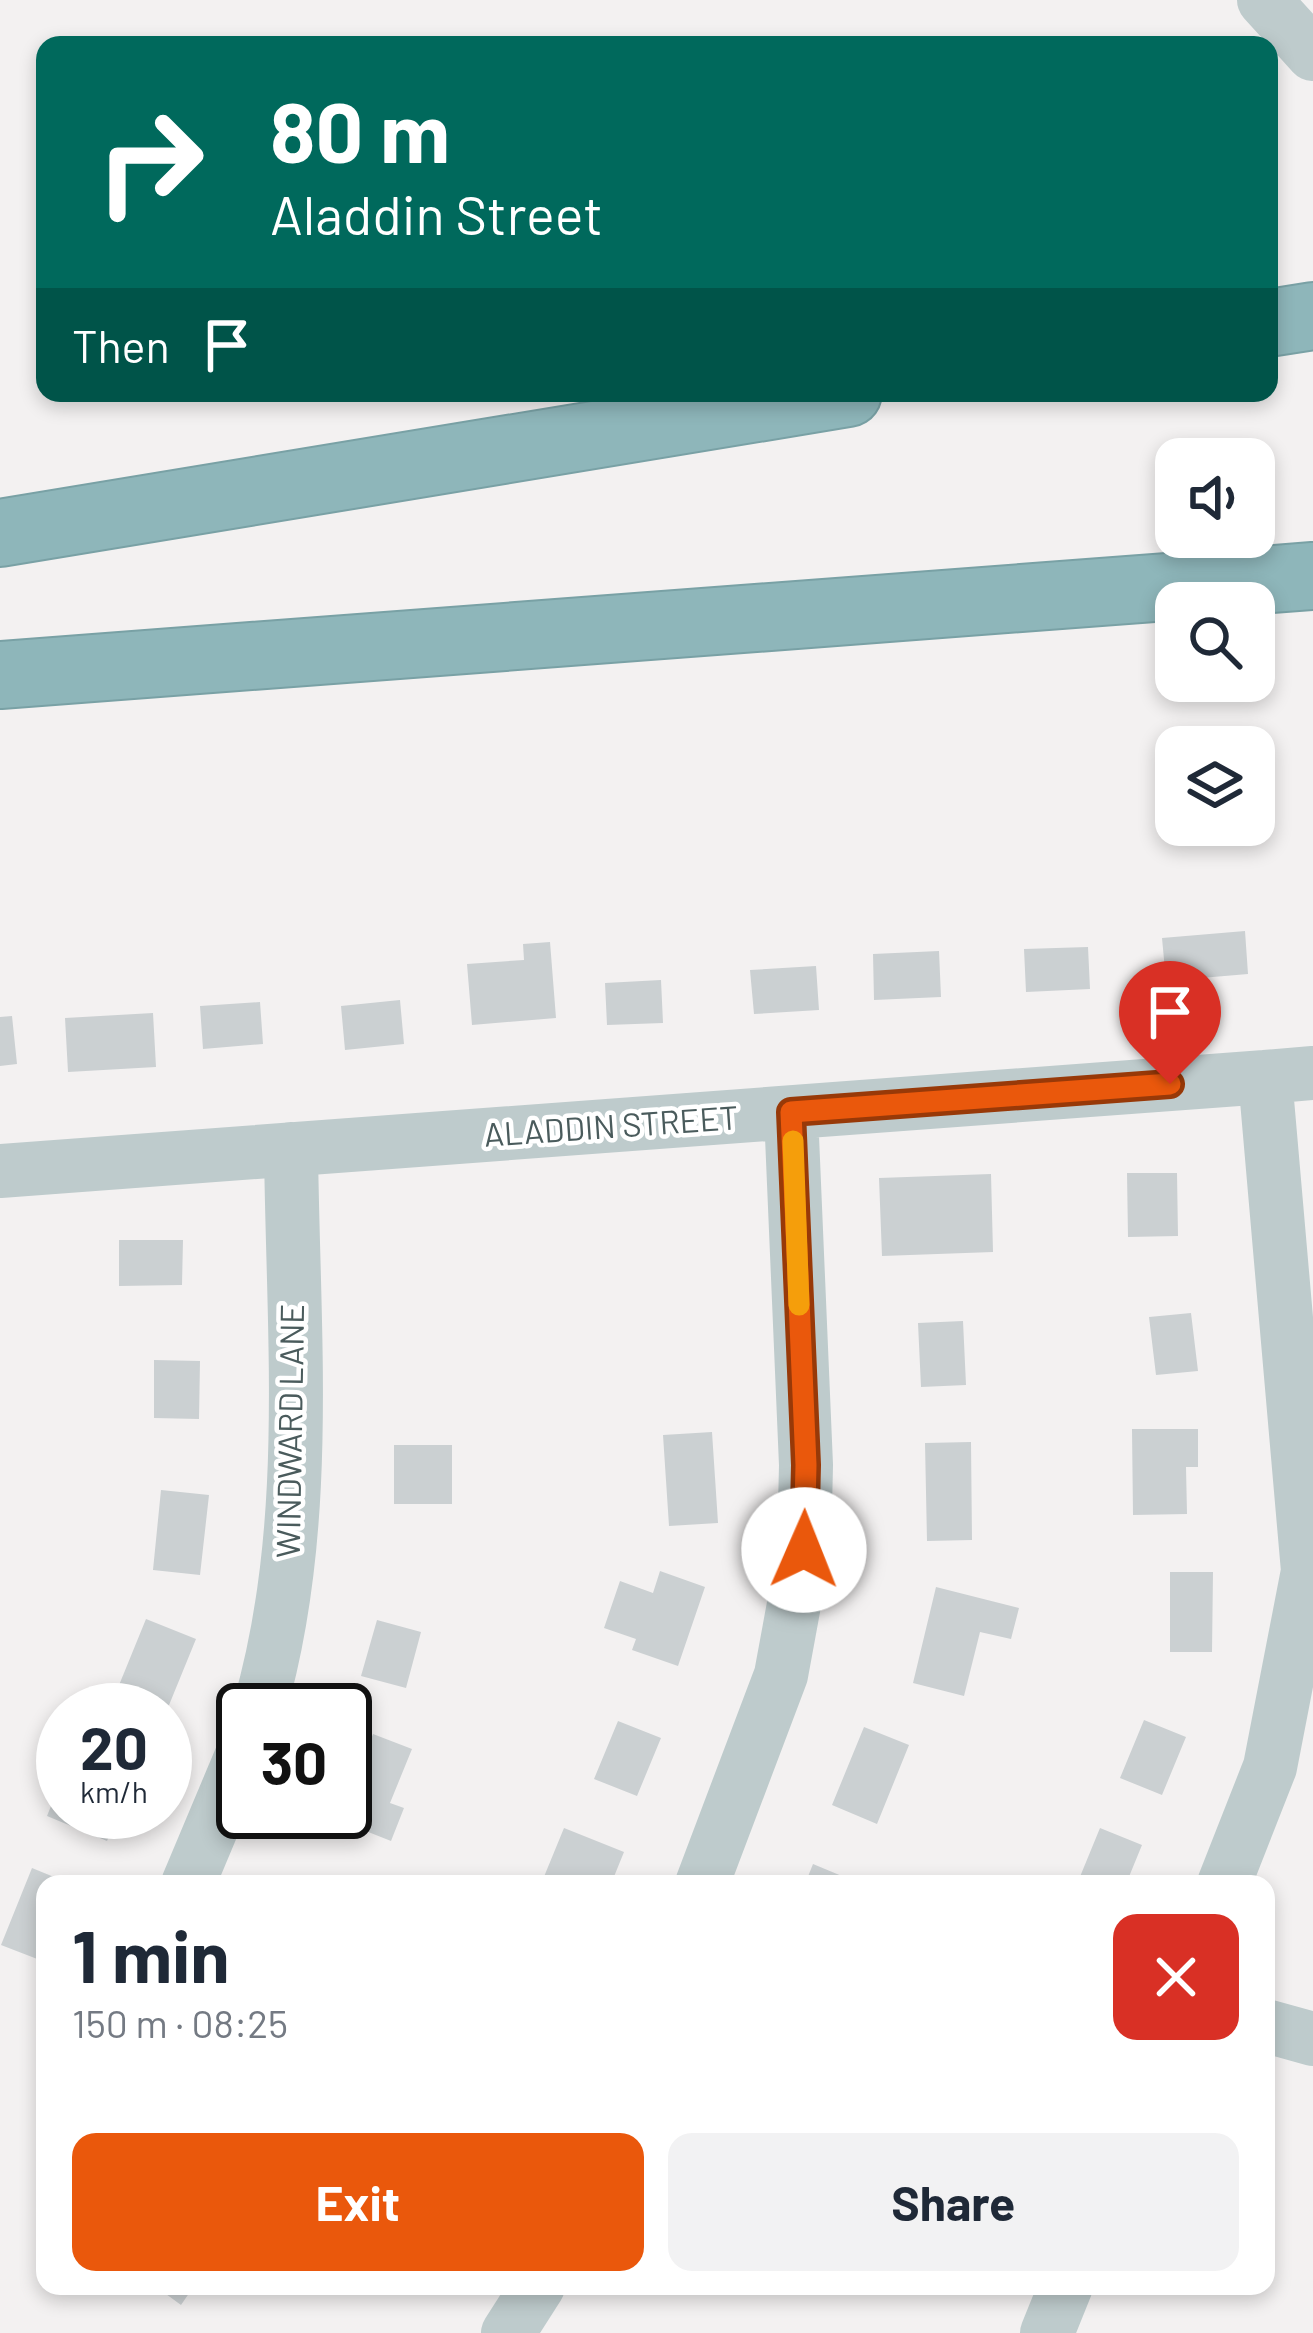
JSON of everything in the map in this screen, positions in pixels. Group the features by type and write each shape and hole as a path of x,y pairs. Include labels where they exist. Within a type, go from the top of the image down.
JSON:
{"highway":[{"path":"1278,322 1313,316"},
{"path":"0,533 793,402"},
{"path":"0,675 1313,576"}],"street":[{"path":"1264,0 1313,54"},
{"name":"ALADDIN STREET","path":"0,1171 1289,1075 1310,1556 1291,1682 1270,1767 1228,1875"},
{"path":"705,1875 781,1675 804,1550 806,1465 791,1112"},
{"name":"WINDWARD LANE","path":"267,1683 276,1651 292,1526 291,1149"},
{"path":"192,1875 216,1817"},
{"path":"1275,2028 1313,2038"},
{"path":"508,2333 532,2295"},
{"path":"1047,2333 1062,2295"}],"building":[{"path":"1245,931 1248,974 1166,981 1162,938"},
{"path":"550,942 556,1018 472,1025 467,964 524,960 523,944"},
{"path":"1088,947 1090,989 1026,992 1024,949"},
{"path":"939,951 941,997 874,1000 873,954"},
{"path":"816,966 819,1010 754,1014 750,970"},
{"path":"661,980 663,1023 607,1025 605,983"},
{"path":"400,1000 404,1044 345,1050 341,1006"},
{"path":"260,1002 263,1044 203,1049 200,1006"},
{"path":"153,1013 156,1067 68,1072 65,1018"},
{"path":"12,1016 17,1064 0,1066 0,1017"},
{"path":"1127,1173 1177,1173 1178,1236 1128,1237"},
{"path":"991,1174 993,1252 882,1256 879,1178"},
{"path":"119,1240 183,1240 182,1285 119,1286"},
{"path":"1191,1313 1198,1371 1156,1375 1149,1317"},
{"path":"963,1321 966,1385 921,1387 918,1323"},
{"path":"154,1360 200,1361 199,1419 154,1418"},
{"path":"1132,1429 1198,1429 1198,1467 1186,1467 1187,1514 1133,1515"},
{"path":"712,1432 718,1523 669,1526 663,1435"},
{"path":"971,1442 972,1540 927,1541 925,1443"},
{"path":"394,1445 452,1445 452,1504 394,1504"},
{"path":"161,1490 209,1495 200,1575 153,1570"},
{"path":"660,1571 705,1587 678,1666 632,1650 636,1639 604,1628 620,1581 653,1593"},
{"path":"1170,1572 1213,1572 1212,1652 1170,1652"},
{"path":"936,1587 1019,1608 1011,1639 980,1632 964,1696 913,1683"},
{"path":"146,1619 196,1639 178,1683 120,1683"},
{"path":"377,1620 421,1632 406,1688 361,1676"},
{"path":"1144,1720 1186,1737 1162,1795 1120,1778"},
{"path":"618,1721 661,1738 637,1796 594,1779"},
{"path":"864,1727 909,1745 877,1824 832,1805"},
{"path":"372,1736 412,1749 390,1803 404,1808 391,1841 372,1833"},
{"path":"564,1828 624,1852 615,1875 545,1875"},
{"path":"1100,1828 1142,1845 1130,1875 1081,1875"},
{"path":"813,1864 839,1875 809,1875"},
{"path":"32,1868 49,1875 36,1875 36,1959 1,1945"},
{"path":"167,2295 188,2295 181,2305"}],"slow traffic":[{"path":"793,1141 799,1305"}],"route":[{"path":"804,1550 806,1465 791,1112 1170,1084"}]}
